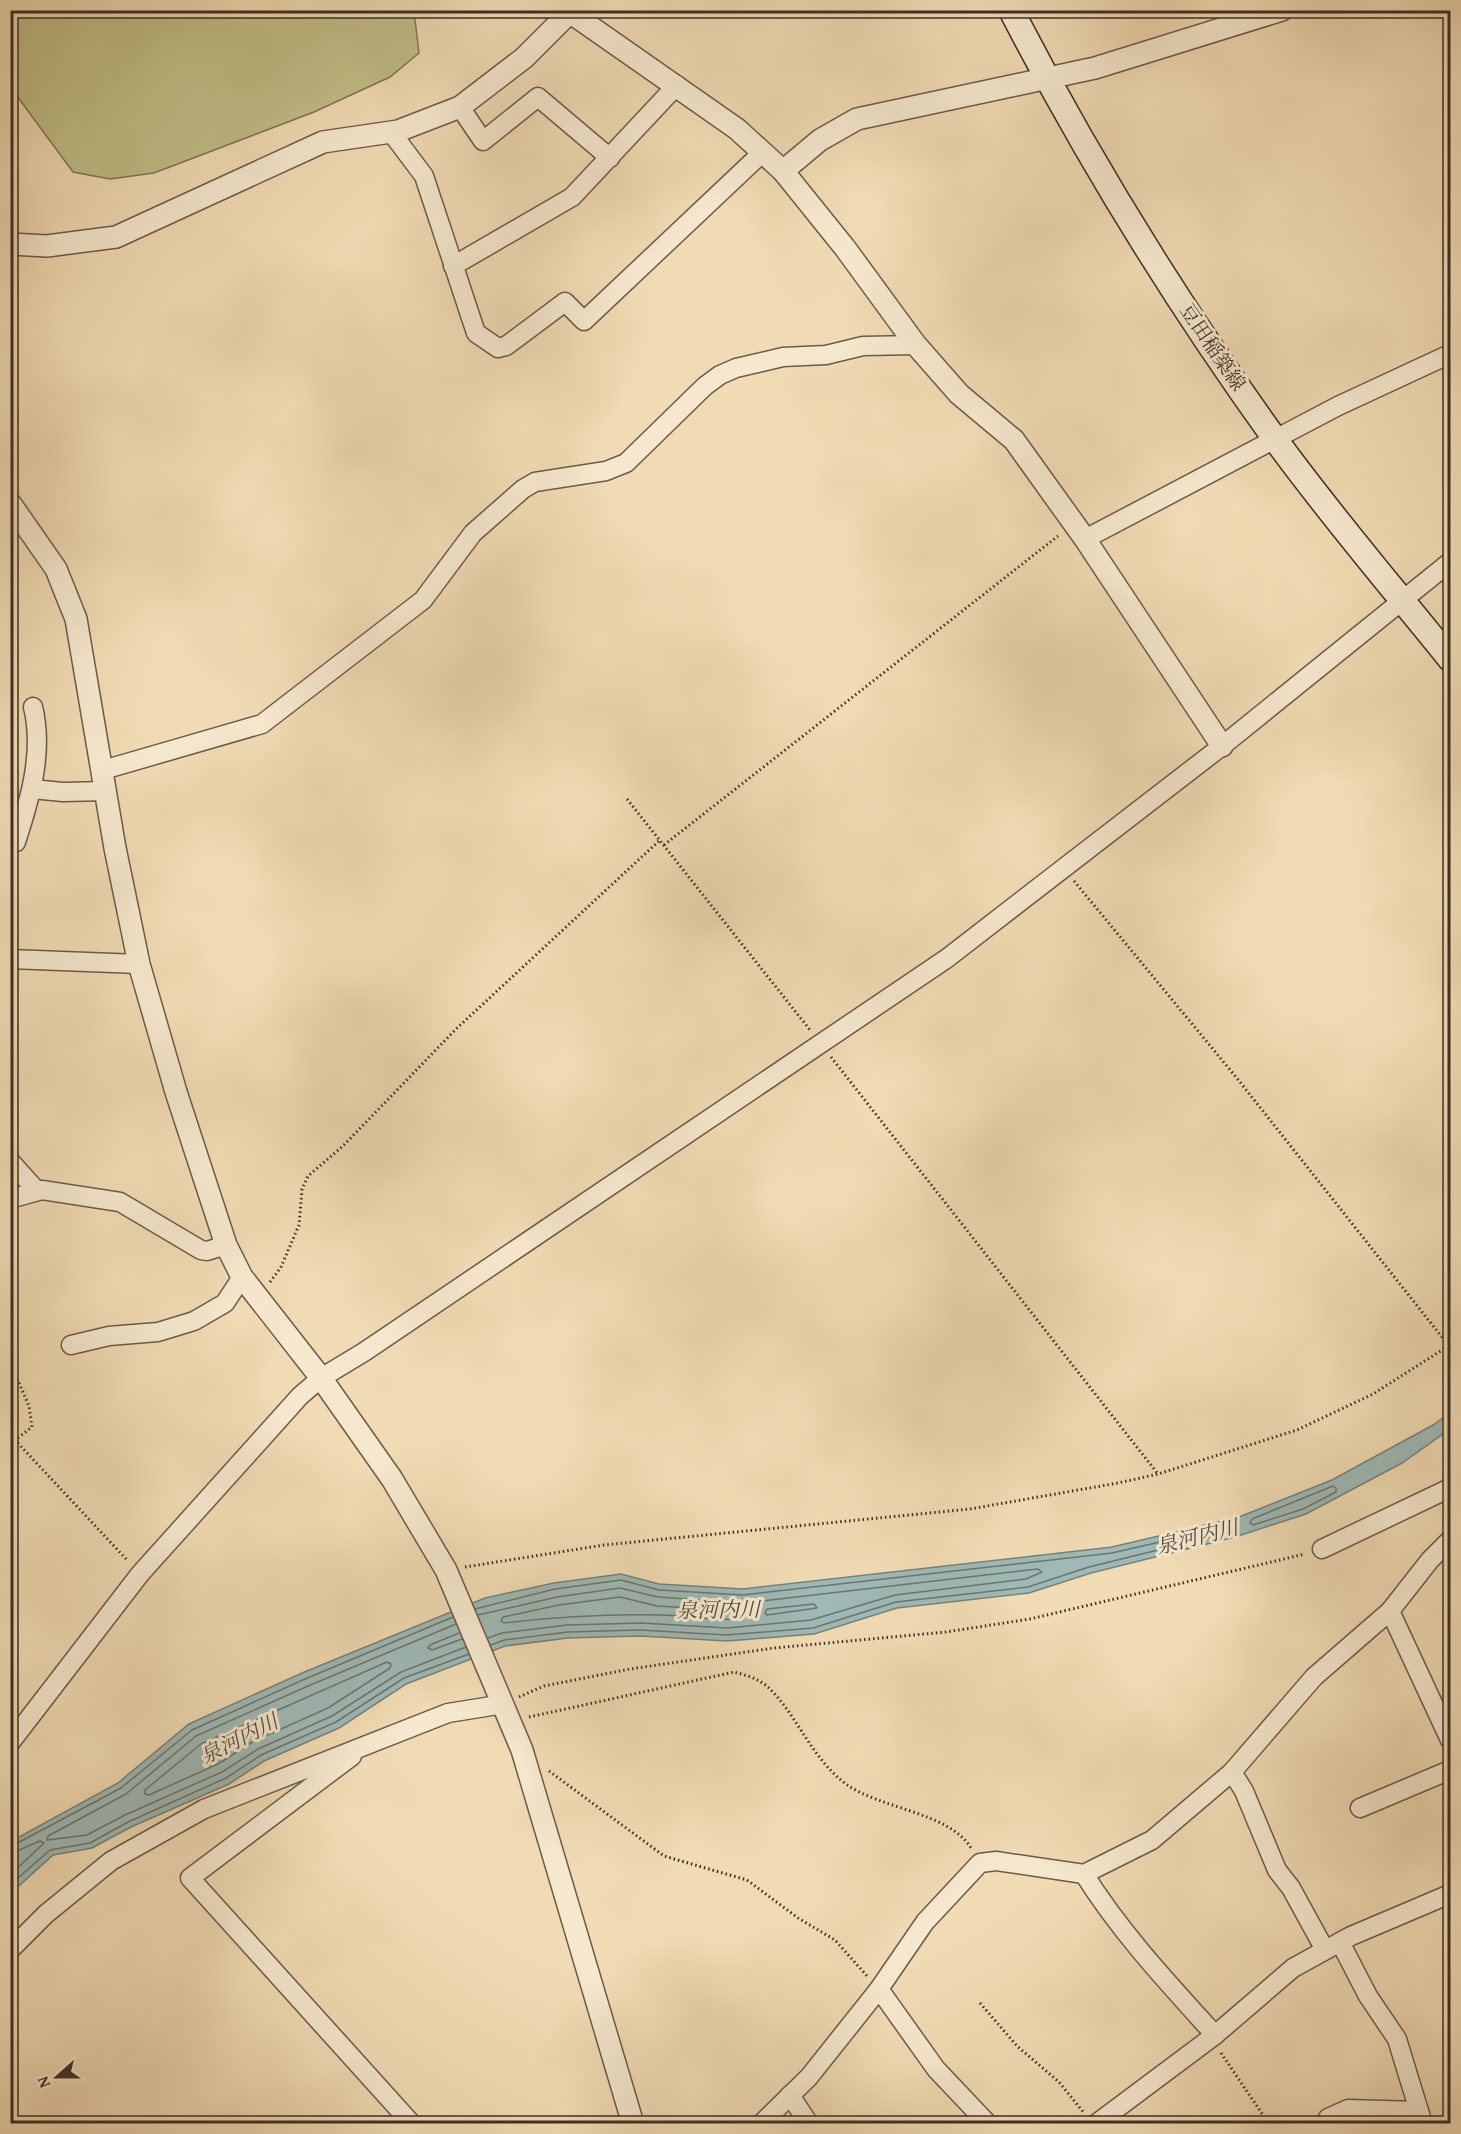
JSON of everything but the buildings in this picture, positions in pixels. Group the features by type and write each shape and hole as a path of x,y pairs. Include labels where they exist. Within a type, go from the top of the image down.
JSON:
{"main road":[{"name":"豆田稲築線","path":"1011,10 1046,78 1152,258 1276,440 1450,659"}],"street":[{"path":"783,171 820,140 857,119 1095,68 1282,10"},
{"path":"10,244 47,246 116,237 323,142 391,132 460,107 524,58 572,12 737,129 783,171 845,249 916,345 959,394 1014,440 1079,532 1222,746"},
{"path":"453,266 532,223 572,197 677,85"},
{"path":"460,107 483,141 538,97 610,158"},
{"path":"391,132 424,176 476,333 486,342 498,348 506,346 565,302 584,321 763,152"},
{"path":"103,770 262,724 423,600 473,532 523,489 535,482 567,475 606,471 626,464 705,386 720,375 736,368 783,357 826,355 863,346 916,345"},
{"path":"1079,532 1276,440 1338,406 1450,354"},
{"path":"10,503 56,569 76,619 139,964 176,1092 226,1245 242,1277 321,1378 392,1479 448,1576 522,1750 633,2124"},
{"path":"10,1743 140,1574 300,1396 321,1378 364,1352 946,959 1222,746 1450,562"},
{"path":"10,842 16,842 32,789 37,743 37,724 33,707"},
{"path":"32,789 63,792 106,791"},
{"path":"10,958 139,964"},
{"path":"10,1161 37,1191"},
{"path":"10,1199 37,1191 57,1191 120,1202 201,1250 226,1245"},
{"path":"71,1345 109,1336 158,1332 194,1321 225,1303 242,1277"},
{"path":"1322,1549 1450,1488"},
{"path":"761,2124 809,2077 879,1989 926,1922 980,1863 996,1861 1084,1874 1152,1840 1232,1772 1314,1677 1390,1611 1430,1560 1450,1540"},
{"path":"1390,1611 1450,1740"},
{"path":"10,1950 46,1914 111,1861 204,1809 448,1713 507,1713"},
{"path":"371,1742 190,1878 412,2124"},
{"path":"1360,1808 1450,1770"},
{"path":"1232,1772 1244,1791 1277,1870 1397,2040 1421,2117 1348,2109 1328,2118"},
{"path":"1084,1874 1111,1917 1213,2037"},
{"path":"1091,2119 1213,2037 1293,1968 1332,1946 1450,1894"},
{"path":"879,1989 936,2069 988,2124"},
{"path":"790,2096 809,2124"}],"path":[{"path":"664,845 1079,532"},
{"path":"627,799 1158,1474"},
{"path":"258,1299 281,1267 299,1225 302,1189 308,1176 343,1146 456,1029 660,840"},
{"path":"448,1576 604,1545 970,1509 1158,1474 1297,1430 1373,1394 1450,1346 1236,1077 1064,868"},
{"path":"10,1362 29,1406 32,1427 15,1440 140,1574"},
{"path":"507,1713 544,1686 630,1669 774,1648 945,1632 1030,1619 1259,1566 1322,1549"},
{"path":"507,1713 734,1672 750,1676 767,1686 812,1749 847,1785 949,1827 967,1842 980,1863"},
{"path":"522,1750 664,1856 747,1880 798,1918 835,1940 879,1989"},
{"path":"980,2003 1017,2046 1059,2082 1091,2119"},
{"path":"1213,2037 1269,2124"}],"shaded area":[{"path":"11,10 414,11 419,53 390,77 314,112 154,173 110,179 73,172 11,88"}],"water":[{"name":"泉河内川","path":"1450,1413 1450,1429 1402,1463 1306,1514 1235,1537 1091,1573 1029,1593 897,1608 814,1634 727,1641 640,1636 568,1638 505,1646 406,1684 339,1728 264,1761 229,1784 131,1827 92,1848 53,1855 11,1893 10,1842 118,1783 189,1724 302,1673 485,1598 554,1583 621,1574 659,1584 743,1589 1112,1547 1239,1517 1332,1480 1433,1425"}]}
